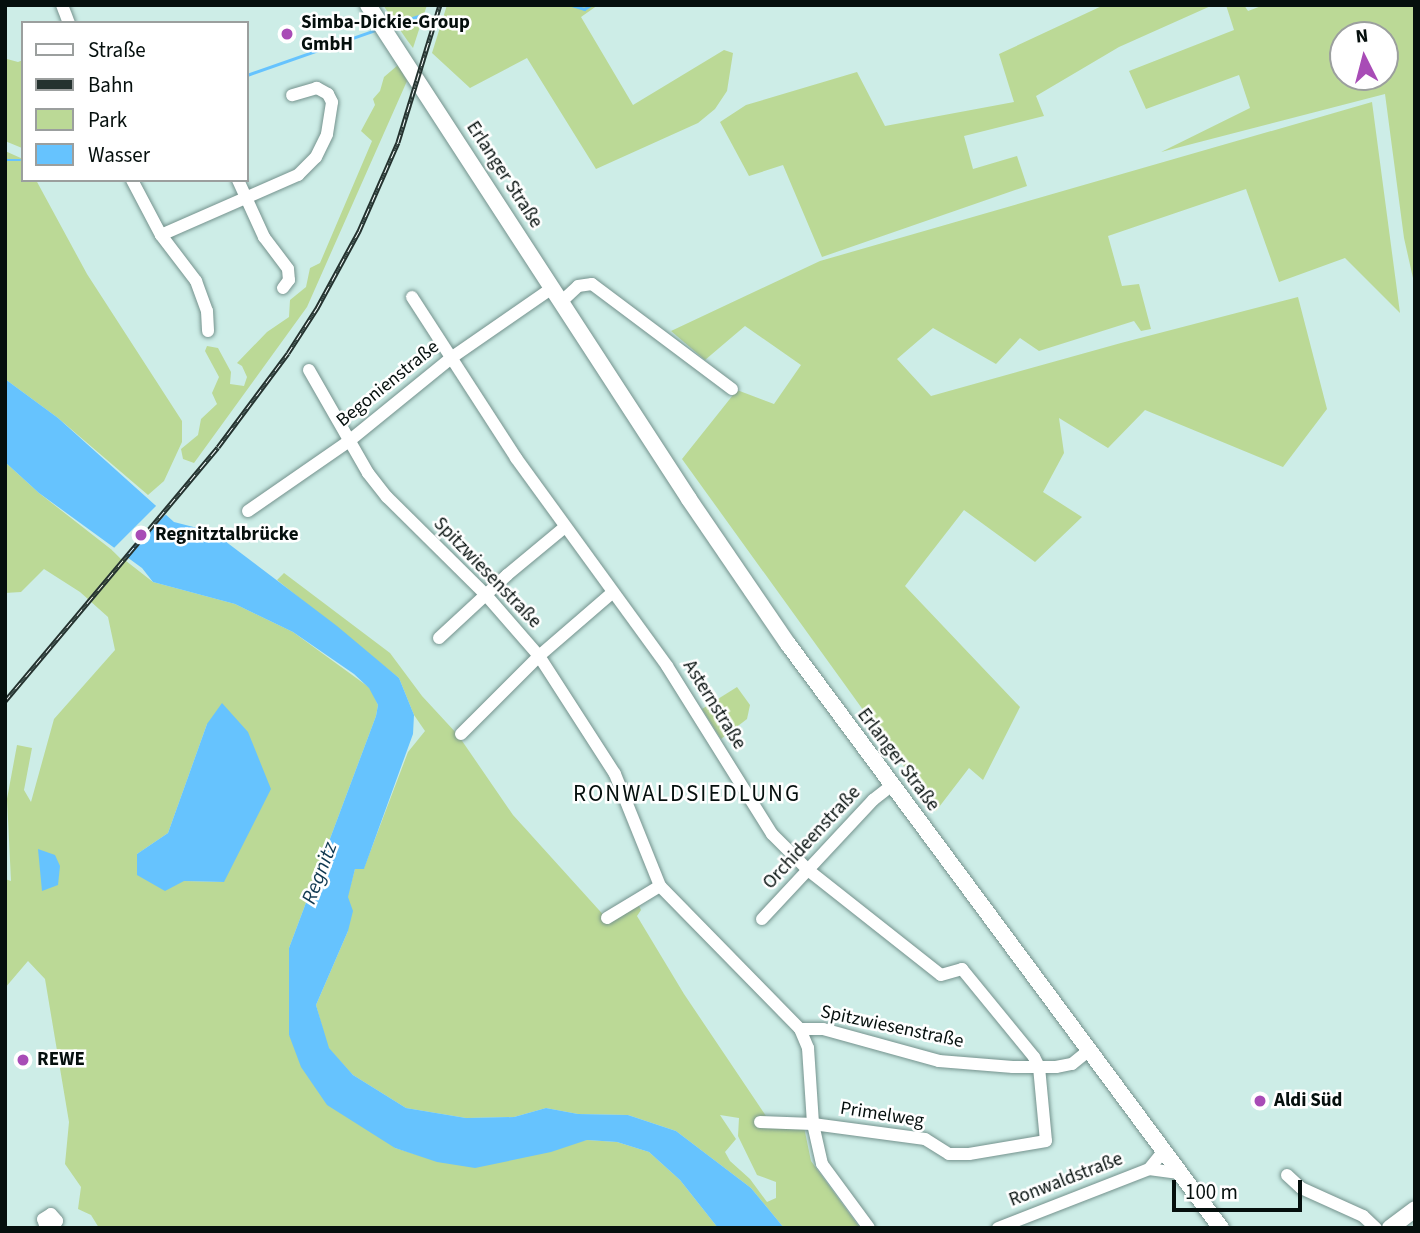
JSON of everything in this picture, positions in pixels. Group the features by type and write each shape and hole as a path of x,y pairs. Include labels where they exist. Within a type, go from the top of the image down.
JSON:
{"main road":[{"name":"Erlanger Straße","path":"368,5 737,570 891,785 1221,1228"},
{"path":"1390,1228 1415,1209"}],"street":[{"path":"161,235 298,175 316,157 327,134 332,112 328,94 317,88 292,95"},
{"path":"133,182 161,235 197,281 207,312 208,331"},
{"path":"239,182 264,237 288,269 289,280 283,289"},
{"path":"561,302 578,286 592,284 732,388"},
{"name":"Begonienstraße","path":"248,511 349,441 451,358 552,288"},
{"name":"Asternstraße","path":"412,297 565,527 667,666 765,825 789,854 941,975 962,969 1034,1057 1039,1067"},
{"name":"Spitzwiesenstraße","path":"309,370 349,441 387,497 486,594 539,656 615,774 660,886 800,1029 823,1029 939,1061 1039,1067 1072,1064 1088,1051"},
{"path":"439,638 565,527"},
{"path":"461,734 539,656 612,593"},
{"name":"Orchideenstraße","path":"762,919 873,800 891,785"},
{"path":"607,918 660,886"},
{"path":"800,1029 808,1048 813,1124 822,1164 869,1228"},
{"name":"Primelweg","path":"760,1122 813,1124 925,1139 949,1154 969,1154 1046,1141 1039,1067"},
{"name":"Ronwaldstraße","path":"1149,1169 1163,1152"},
{"name":"Ronwaldstraße","path":"998,1228 1149,1169 1179,1173"},
{"path":"1287,1175 1301,1188 1363,1216 1376,1228"}],"green space":[{"path":"383,5 427,5 413,48 407,40"},
{"path":"447,5 598,5 581,17 633,105 724,50 733,53 727,91 715,109 698,123 596,169 527,58 470,88 432,53"},
{"path":"1104,5 1213,5 1119,47 1036,96 1044,116 964,136 973,169 1017,156 1027,186 822,257 783,165 749,176 720,122 746,105 857,72 885,126 1014,102 999,54"},
{"path":"1226,5 1244,5 1248,11 1264,5 1415,5 1415,287 1404,238 1385,94 1161,152 1250,108 1239,75 1146,109 1129,71 1234,30"},
{"path":"7,59 21,61 21,148 5,141"},
{"path":"398,65 407,81 307,307 194,463 183,459 181,449 198,435 201,419 217,404 212,393 219,377 205,351 207,346 218,348 231,372 230,384 244,386 247,377 242,366 237,363 267,332 289,317 290,300 306,287 310,268 320,263 372,141 361,131 375,105 373,99 380,91 384,77"},
{"path":"1372,102 1400,313 1345,258 1279,282 1246,189 1108,236 1122,286 1139,284 1151,329 1141,331 1134,321 1039,351 1020,338 996,364 933,328 897,359 931,396 1298,297 1327,409 1283,467 1145,410 1108,448 1059,418 1064,453 1043,492 1082,517 1035,562 964,510 905,586 1020,707 983,780 969,768 936,811 682,459 737,390 774,404 801,365 745,326 705,360 671,331 820,261"},
{"path":"5,151 21,158 21,182 37,182 87,274 182,421 182,442 164,481 148,495 58,418 5,379"},
{"path":"5,462 39,493 153,582 235,604 293,632 370,688 378,705 376,716 289,948 289,1035 395,1148 438,1161 587,1140 617,1142 649,1152 680,1180 718,1228 99,1228 91,1215 78,1209 81,1187 65,1164 69,1122 45,979 28,961 5,988 5,879 11,881 7,799 17,745 32,748 24,790 31,802 54,719 115,650 108,617 80,592 44,569 21,592 5,593","holes":["207,724 224,882 184,881 137,854 168,833"]},
{"path":"284,573 390,653 422,696 458,735 513,815 608,920 637,901 641,910 637,916 684,994 766,1116 804,1127 811,1161 860,1228 784,1228 751,1188 676,1131 628,1115 578,1114 546,1108 514,1117 466,1118 406,1108 353,1075 328,1048 316,1005 348,931 347,898 355,869 364,868 408,752 425,731 414,715 399,678 277,580","holes":["720,1115 739,1118 738,1136 757,1175 776,1182 776,1198 767,1202 725,1152 736,1139"]},
{"path":"737,687 750,705 747,719 721,739 702,709"}],"water":[{"name":"Regnitz","path":"5,379 58,418 174,522 213,532 337,626 399,678 414,715 413,734 364,869 355,869 348,897 353,911 348,931 316,1005 329,1048 353,1075 406,1108 466,1118 514,1117 546,1108 578,1114 628,1115 676,1131 751,1188 784,1228 718,1228 680,1180 649,1152 617,1142 587,1140 551,1152 475,1168 437,1162 395,1148 327,1105 301,1067 289,1035 289,948 378,705 369,688 354,674 293,632 235,604 153,582 142,568 39,493 5,462"},
{"path":"222,703 248,732 271,789 224,882 184,881 165,891 137,875 137,854 168,833 207,724"},
{"path":"38,849 55,855 60,866 58,885 42,891"}],"pier":[{"path":"160,502 169,511 121,559 112,550"}],"waterway":[{"path":"572,5 584,9 591,5"},
{"path":"388,26 421,15"},
{"path":"248,75 378,29"},
{"path":"5,160 20,160"}],"railway":[{"path":"5,701 218,447 288,353 317,308 359,231 398,142 440,5"}],"place":[{"name":"Simba-Dickie-Group GmbH","path":"287,34"},
{"name":"Regnitztalbrücke","path":"141,535"},
{"name":"REWE","path":"23,1060"},
{"name":"Aldi Süd","path":"1260,1101"}],"district":[{"name":"RONWALDSIEDLUNG","path":"687,794"}]}
